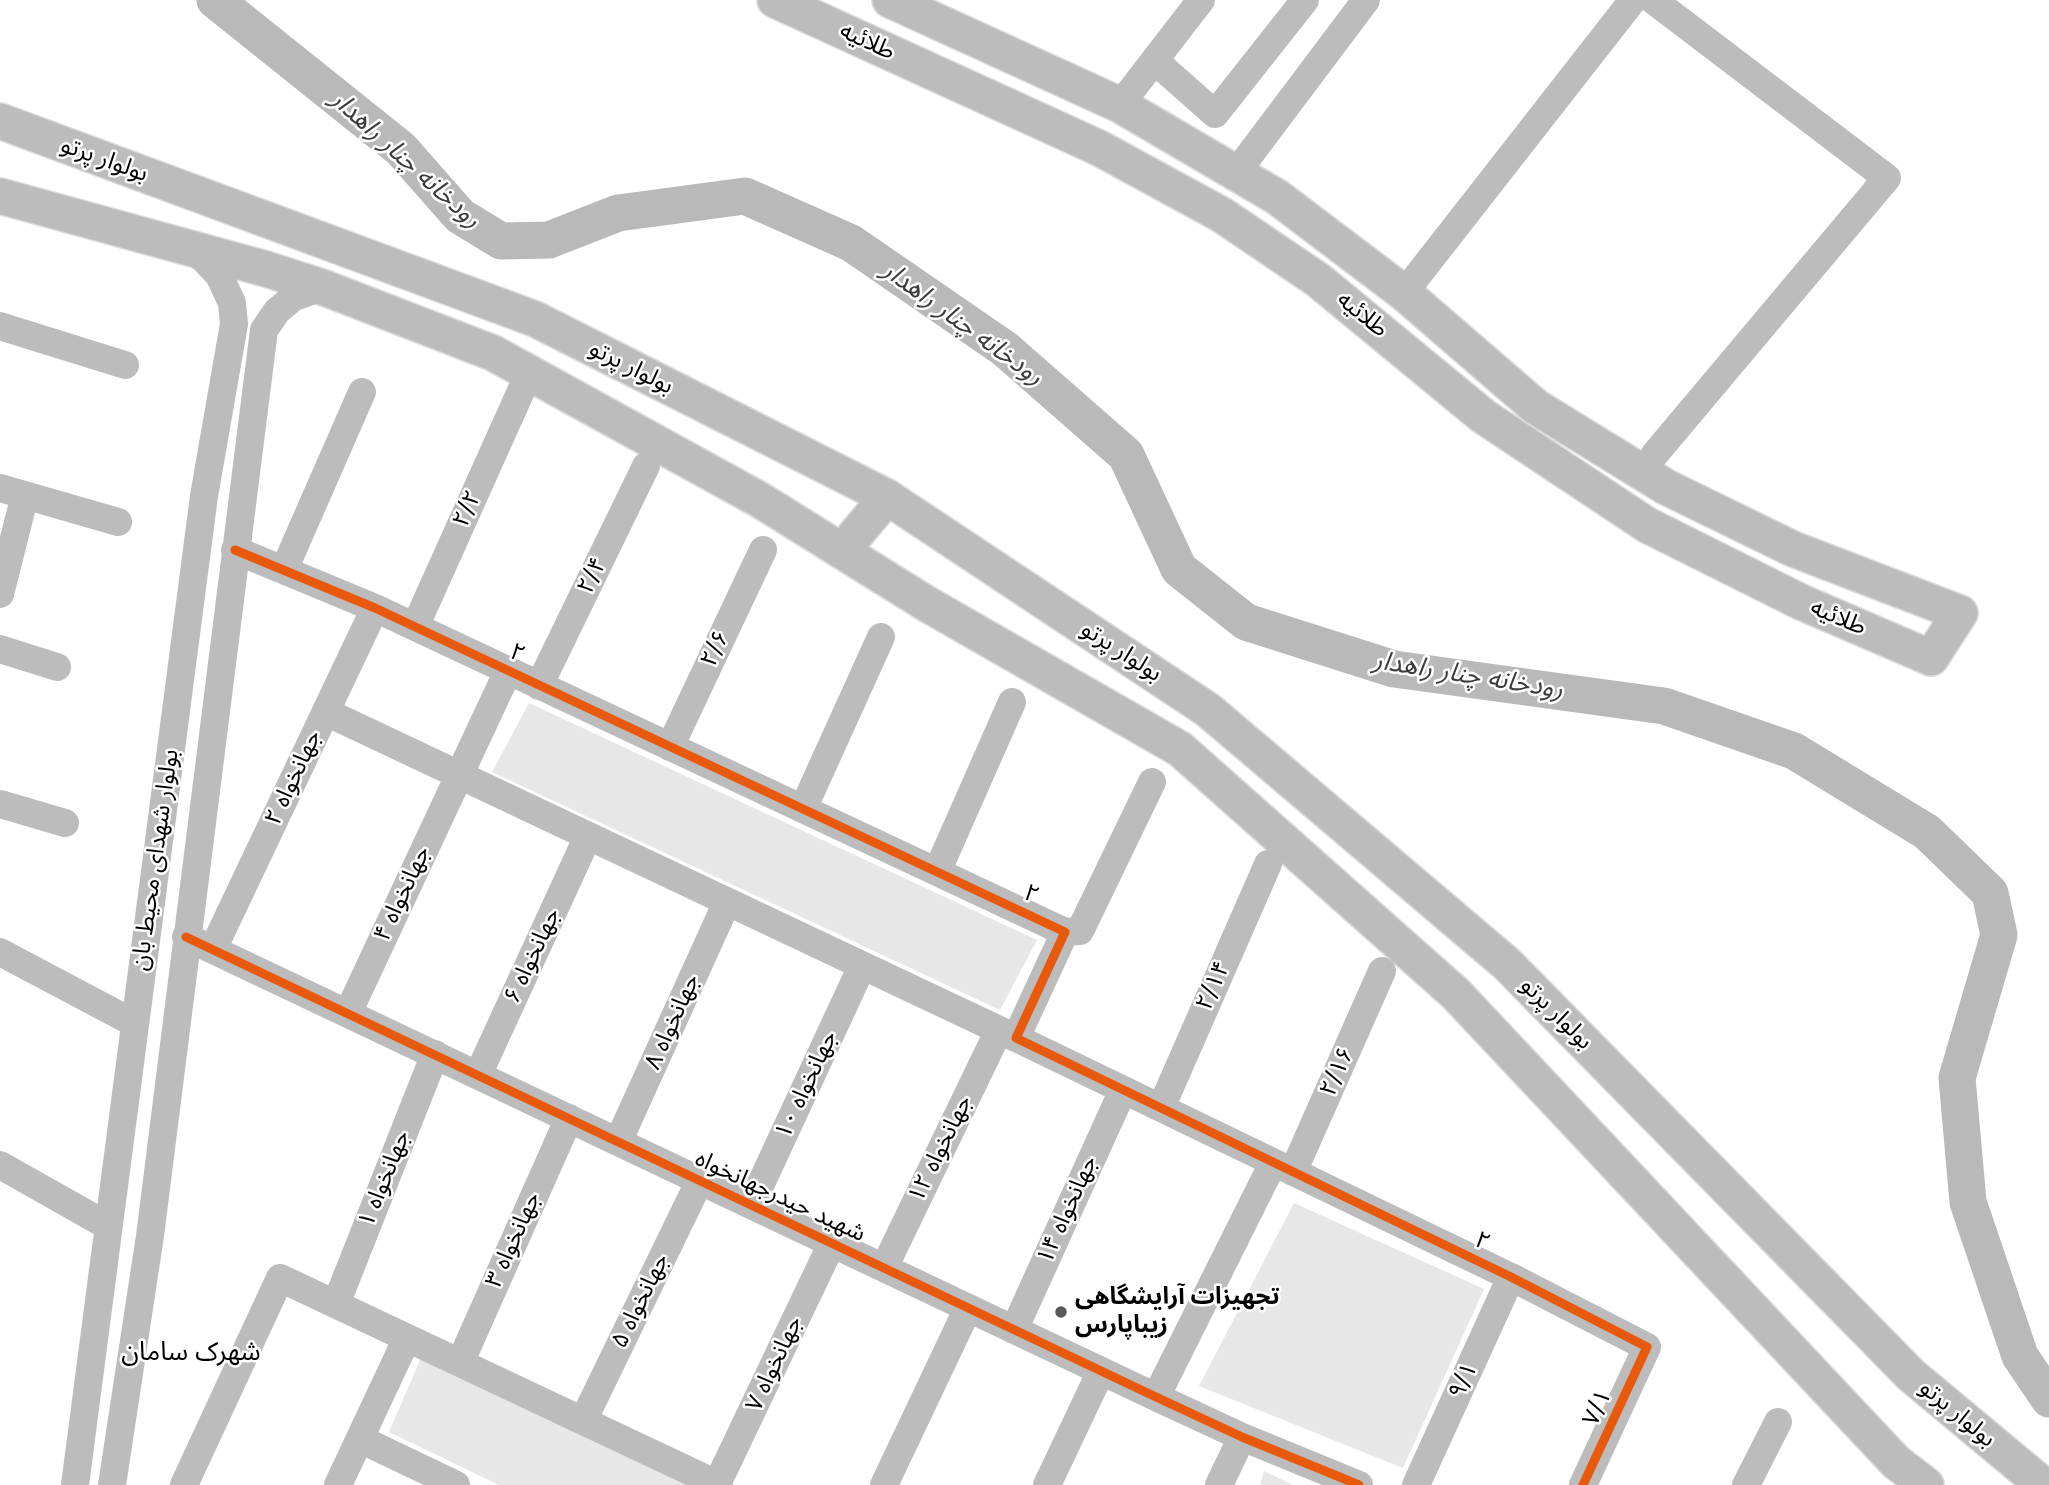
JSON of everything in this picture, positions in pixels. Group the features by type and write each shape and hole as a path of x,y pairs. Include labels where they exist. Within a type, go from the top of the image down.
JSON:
{"main road":[{"name":"طلائیه","path":"775,0 1099,148 1222,215 1318,281 1483,416 1647,524 1801,602 1931,658 1960,613 1793,550 1666,486 1536,407 1404,293 1277,197 1120,105 890,0"},
{"name":"بولوار پرتو","path":"0,121 535,319 887,497 1208,710 1497,955 1911,1375 2043,1485"},
{"path":"0,196 193,248 322,287 493,352 760,500 927,604 1180,749 1456,994 1887,1452 1926,1485"},
{"path":"842,551 887,497"}],"street":[{"path":"1120,105 1201,0"},
{"path":"1155,61 1215,114 1305,0"},
{"path":"1236,173 1366,0"},
{"path":"1404,293 1633,0"},
{"path":"1653,0 1887,178 1655,454"},
{"name":"بولوار شهدای محیط بان","path":"75,1485 204,496 233,317 232,303 219,275 193,248"},
{"name":"بولوار شهدای محیط بان","path":"111,1485 150,1236 264,330 277,311 294,297 322,287"},
{"path":"233,317 246,307 260,309 270,322"},
{"path":"0,326 125,365"},
{"name":"۲/۲","path":"415,626 521,391"},
{"path":"284,570 362,392"},
{"name":"۲/۴","path":"539,686 646,466"},
{"path":"0,594 12,491 118,522"},
{"name":"۲","path":"235,550 415,626 1065,932"},
{"name":"۲/۶","path":"670,747 762,550"},
{"name":"جهانخواه ۲","path":"213,949 375,608"},
{"path":"803,809 881,637"},
{"path":"0,649 57,667"},
{"name":"جهانخواه ۴","path":"348,1013 508,671"},
{"path":"936,872 1012,702"},
{"name":"۲","path":"326,712 1161,1108 1511,1277 1647,1348"},
{"path":"1007,1034 1065,932 1080,931 1152,782"},
{"path":"0,804 65,823"},
{"name":"جهانخواه ۶","path":"478,1075 588,836"},
{"name":"۲/۱۴","path":"1161,1108 1268,864"},
{"name":"جهانخواه ۸","path":"618,1142 727,902"},
{"name":"شهید حیدرجهانخواه","path":"186,937 1156,1397 1242,1437 1359,1485"},
{"path":"0,952 134,1023"},
{"name":"جهانخواه ۱۰","path":"751,1205 862,966"},
{"name":"۲/۱۶","path":"1156,1397 1283,1167 1382,971"},
{"name":"جهانخواه ۱۲","path":"884,1268 1007,1034"},
{"name":"جهانخواه ۱","path":"336,1304 435,1054"},
{"name":"جهانخواه ۱۴","path":"1014,1330 1123,1090"},
{"name":"جهانخواه ۳","path":"460,1363 569,1118"},
{"path":"0,1164 108,1229 150,1236"},
{"name":"جهانخواه ۵","path":"583,1421 699,1180"},
{"name":"جهانخواه ۷","path":"718,1485 832,1243"},
{"name":"۹/۱","path":"1416,1485 1511,1277"},
{"path":"184,1485 280,1278 718,1485"},
{"path":"884,1485 968,1308"},
{"path":"338,1485 407,1338"},
{"name":"۷/۱","path":"1583,1485 1647,1348"},
{"path":"1047,1485 1101,1371"},
{"path":"1746,1485 1777,1422"},
{"path":"1219,1485 1242,1437"},
{"path":"359,1439 456,1485"}],"shaded area":[{"path":"529,703 1037,940 1000,1010 492,772"},
{"path":"1294,1203 1484,1289 1403,1468 1199,1386"},
{"path":"421,1358 686,1485 499,1485 389,1432"},
{"path":"1264,1471 1293,1485 1260,1485"}],"waterway":[{"name":"رودخانه چنار راهدار","path":"215,0 401,149 460,216 501,241 549,240 618,213 745,196 851,243 1005,349 1126,455 1179,569 1246,622 1394,669 1664,706 1794,751 1927,832 1990,893 1999,935 1957,1078 1968,1202 2020,1356 2049,1399"}],"cycle path":[{"path":"235,550 375,608 1065,932 1016,1038 1511,1277 1647,1347 1583,1485"},
{"path":"186,937 1156,1397 1242,1437 1359,1485"}],"place":[{"name":"تجهیزات آرایشگاهی زیباپارس","path":"1061,1312"}],"district":[{"name":"شهرک سامان","path":"191,1353"}]}
